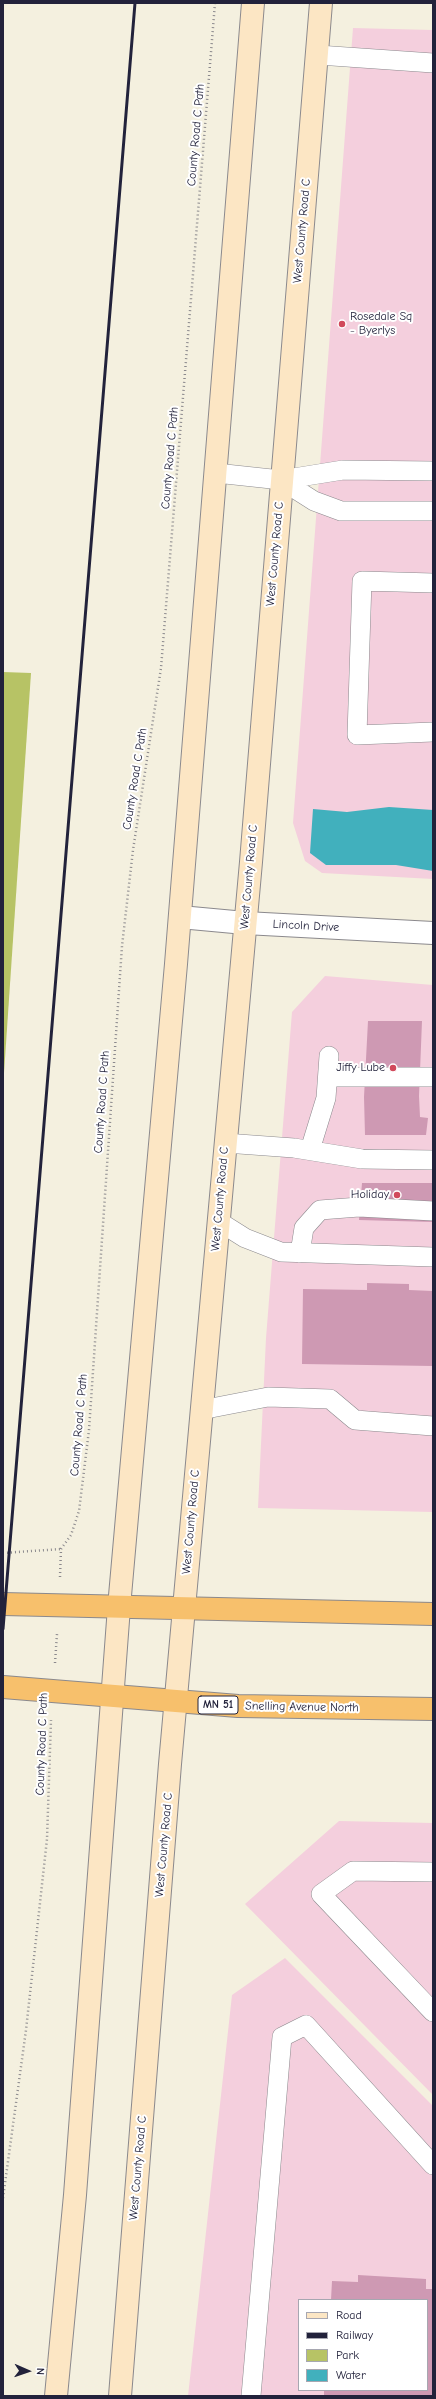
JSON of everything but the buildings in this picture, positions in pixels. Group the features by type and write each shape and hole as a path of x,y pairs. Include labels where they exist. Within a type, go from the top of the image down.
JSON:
{"highway":[{"path":"3,1604 433,1614"},
{"name":"Snelling Avenue North","path":"3,1687 238,1706 433,1709"}],"main road":[{"path":"56,2396 75,2195 120,1607 180,917 253,3"},
{"name":"West County Road C","path":"120,2396 183,1608 245,923 281,480 318,55 321,3"}],"street":[{"name":"Lincoln Drive","path":"180,917 245,923 433,933"}],"lane":[{"path":"318,55 433,62"},
{"path":"216,472 281,480 343,470 433,471"},
{"path":"281,480 314,501 341,511 433,511"},
{"path":"433,584 362,581 357,735 433,732"},
{"path":"310,1150 326,1098 329,1056"},
{"path":"328,1076 433,1077"},
{"path":"225,1143 310,1150 362,1159 433,1160"},
{"path":"300,1253 304,1228 320,1210 359,1207 433,1211"},
{"path":"218,1221 245,1238 281,1252 433,1257"},
{"path":"201,1410 268,1397 330,1399 355,1420 433,1426"},
{"path":"433,1872 353,1870 321,1894 433,2012"},
{"path":"251,2396 282,2037 306,2026 433,2165"}],"path":[{"name":"County Road C Path","path":"3,2198 26,2030 47,1839 51,1773 49,1754 54,1691 61,1549 71,1535 79,1510 89,1430 122,946 133,850 161,668 216,3"},
{"path":"3,1553 61,1549"}],"shaded area":[{"path":"353,28 433,30 433,879 322,873 305,861 293,823"},
{"path":"325,976 433,985 433,1512 258,1508 266,1338 292,1012"},
{"path":"339,1821 433,1823 433,2095 245,1904"},
{"path":"285,1958 433,2106 433,2396 188,2396 232,1995"}],"green space":[{"path":"3,672 31,673 3,1088"}],"water":[{"path":"389,807 433,810 433,871 396,865 326,865 310,853 313,809 347,812"}],"railway":[{"path":"3,1629 135,3"}],"place":[{"name":"Rosedale Sq - Byerlys","path":"342,324"},
{"name":"Jiffy Lube","path":"393,1068"},
{"name":"Holiday","path":"397,1195"}]}
